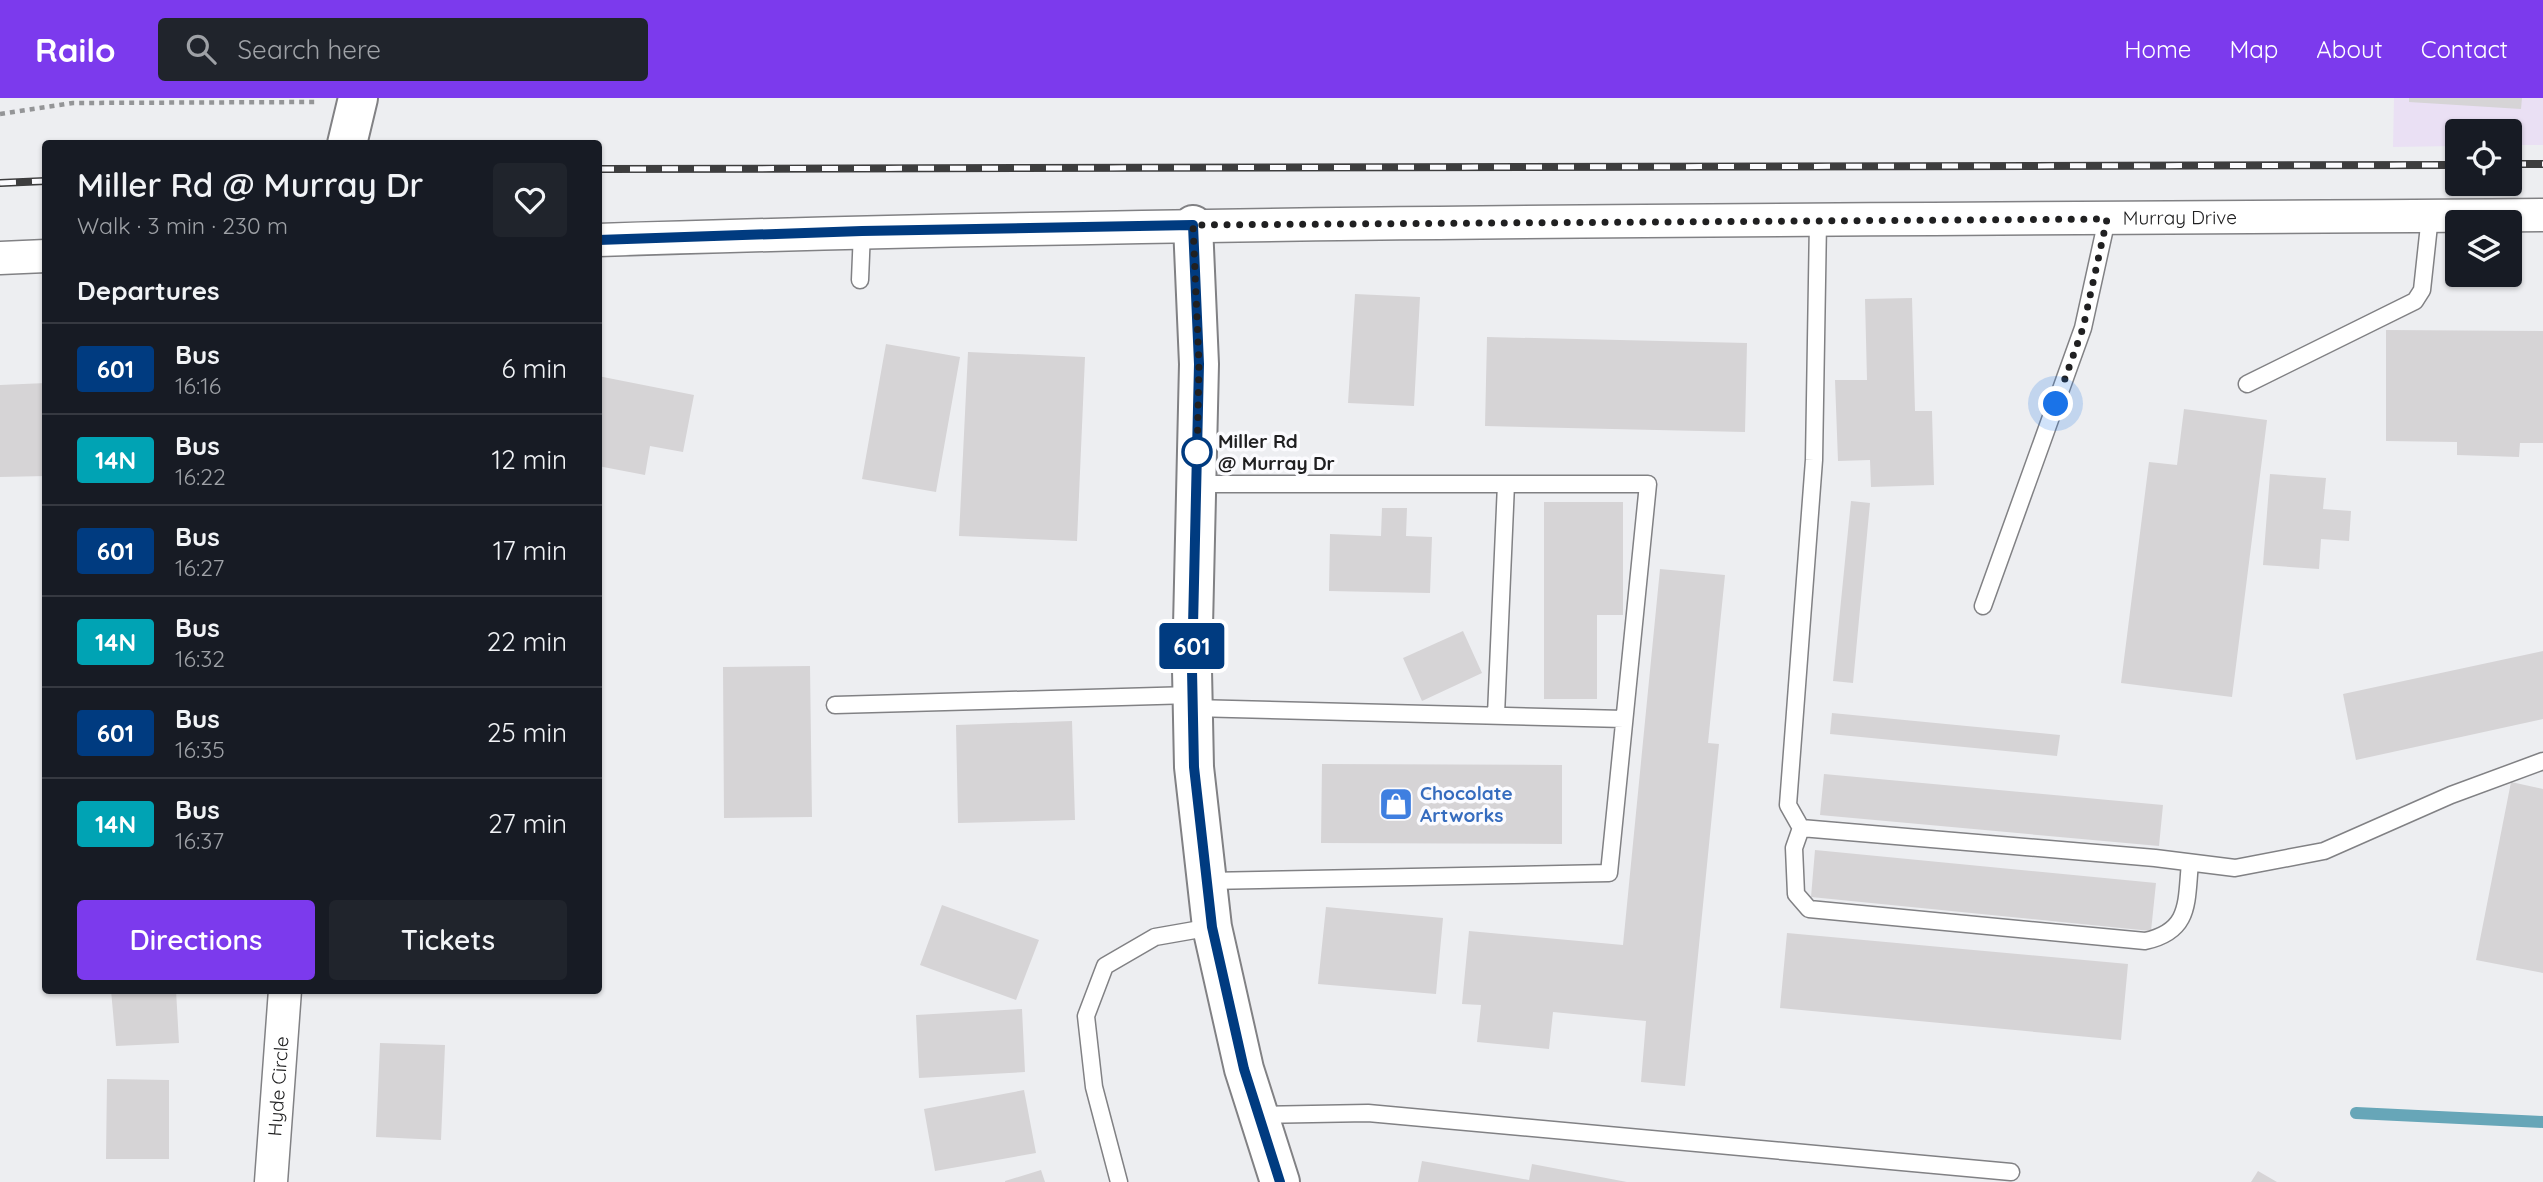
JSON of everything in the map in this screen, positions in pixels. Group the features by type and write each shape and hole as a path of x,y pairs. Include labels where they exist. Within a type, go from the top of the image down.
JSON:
{"street":[{"path":"347,140 357,100"},
{"name":"Murray Drive","path":"602,240 862,231 1193,225 2543,215"},
{"path":"1193,225 1199,364 1192,701 1194,767 1212,927 1244,1069 1280,1182"},
{"path":"0,258 42,256"},
{"name":"Hyde Circle","path":"271,1182 285,994"}],"lane":[{"path":"2247,384 2415,301 2422,290 2430,216"},
{"path":"1983,606 2083,328 2107,219"},
{"path":"1818,220 1814,460 1788,805 1801,828 1794,848 1796,894 1810,908 2145,941 2163,937 2178,927 2185,910 2190,863"},
{"path":"860,280 862,231"},
{"path":"1197,484 1647,484 1609,873 1207,881"},
{"path":"1496,715 1506,484"},
{"path":"835,705 1192,701 1624,719"},
{"path":"1801,828 2235,869 2325,851 2451,794 2543,761"},
{"path":"1119,1182 1094,1087 1086,1016 1105,966 1155,937 1212,927"},
{"path":"1259,1115 1368,1113 2011,1172"}],"path":[{"path":"0,114 73,103 357,100"}],"shaded area":[{"path":"2394,98 2543,98 2543,145 2522,145 2522,119 2445,119 2445,146 2393,147"}],"building":[{"path":"2409,98 2522,98 2521,109 2409,102"},
{"path":"1355,294 1420,297 1414,406 1348,403"},
{"path":"1912,298 1915,411 1932,411 1934,485 1871,487 1870,460 1838,461 1835,380 1867,380 1865,299"},
{"path":"2386,330 2543,331 2543,443 2520,443 2519,457 2457,455 2457,442 2386,441"},
{"path":"1487,337 1747,343 1745,432 1485,426"},
{"path":"886,344 960,357 936,492 862,479"},
{"path":"968,352 1085,357 1077,541 959,536"},
{"path":"602,377 694,395 683,452 650,446 645,475 602,467"},
{"path":"42,383 42,476 0,477 0,385"},
{"path":"2184,409 2267,420 2232,697 2121,683 2149,462 2177,465"},
{"path":"2270,474 2326,478 2323,509 2351,511 2349,541 2321,539 2319,569 2263,565"},
{"path":"1851,501 1870,503 1853,683 1833,681"},
{"path":"1544,502 1623,502 1623,615 1597,615 1597,699 1544,699"},
{"path":"1382,508 1407,508 1406,536 1432,537 1430,593 1329,591 1330,534 1381,536"},
{"path":"1660,569 1725,575 1708,743 1719,744 1685,1086 1641,1082 1646,1021 1553,1012 1549,1049 1477,1042 1481,1005 1462,1004 1469,931 1623,945"},
{"path":"1463,631 1482,673 1422,701 1403,658"},
{"path":"2543,651 2543,719 2356,760 2343,694"},
{"path":"810,666 812,817 724,818 723,667"},
{"path":"1832,713 2060,735 2057,756 1830,734"},
{"path":"1072,721 1075,820 958,823 956,725"},
{"path":"1322,764 1562,765 1562,844 1321,843"},
{"path":"1824,774 2163,805 2159,846 1820,815"},
{"path":"2511,782 2543,789 2543,973 2476,960"},
{"path":"1815,850 2156,883 2151,931 1811,897"},
{"path":"942,905 1039,940 1016,1000 920,965"},
{"path":"1326,907 1443,918 1436,994 1318,984"},
{"path":"1787,933 2128,964 2121,1040 1780,1008"},
{"path":"111,994 176,994 179,1043 116,1046"},
{"path":"1022,1009 1025,1072 919,1078 916,1015"},
{"path":"380,1043 445,1045 441,1140 376,1137"},
{"path":"107,1079 169,1080 169,1159 106,1159"},
{"path":"1024,1090 1036,1153 935,1171 924,1109"},
{"path":"1422,1161 1529,1180 1532,1164 1627,1182 1418,1182"},
{"path":"1041,1170 1045,1182 1005,1182 1005,1181"},
{"path":"2258,1171 2277,1182 2251,1182"}],"waterway":[{"path":"2356,1113 2543,1122"}],"railway":[{"path":"2522,164 2543,164"},
{"path":"602,169 2445,165"},
{"path":"0,183 42,181"}],"bus line":[{"name":"601","path":"602,240 862,231 1193,225 1199,364 1192,670 1194,767 1212,927 1244,1069 1280,1182"}],"place":[{"name":"Miller Rd @ Murray Dr","path":"1197,452"},
{"name":"Chocolate Artworks","path":"1396,804"}],"route":[{"path":"1197,452 1197,460 1199,364 1193,225 2107,219 2083,328 2056,404"}]}
